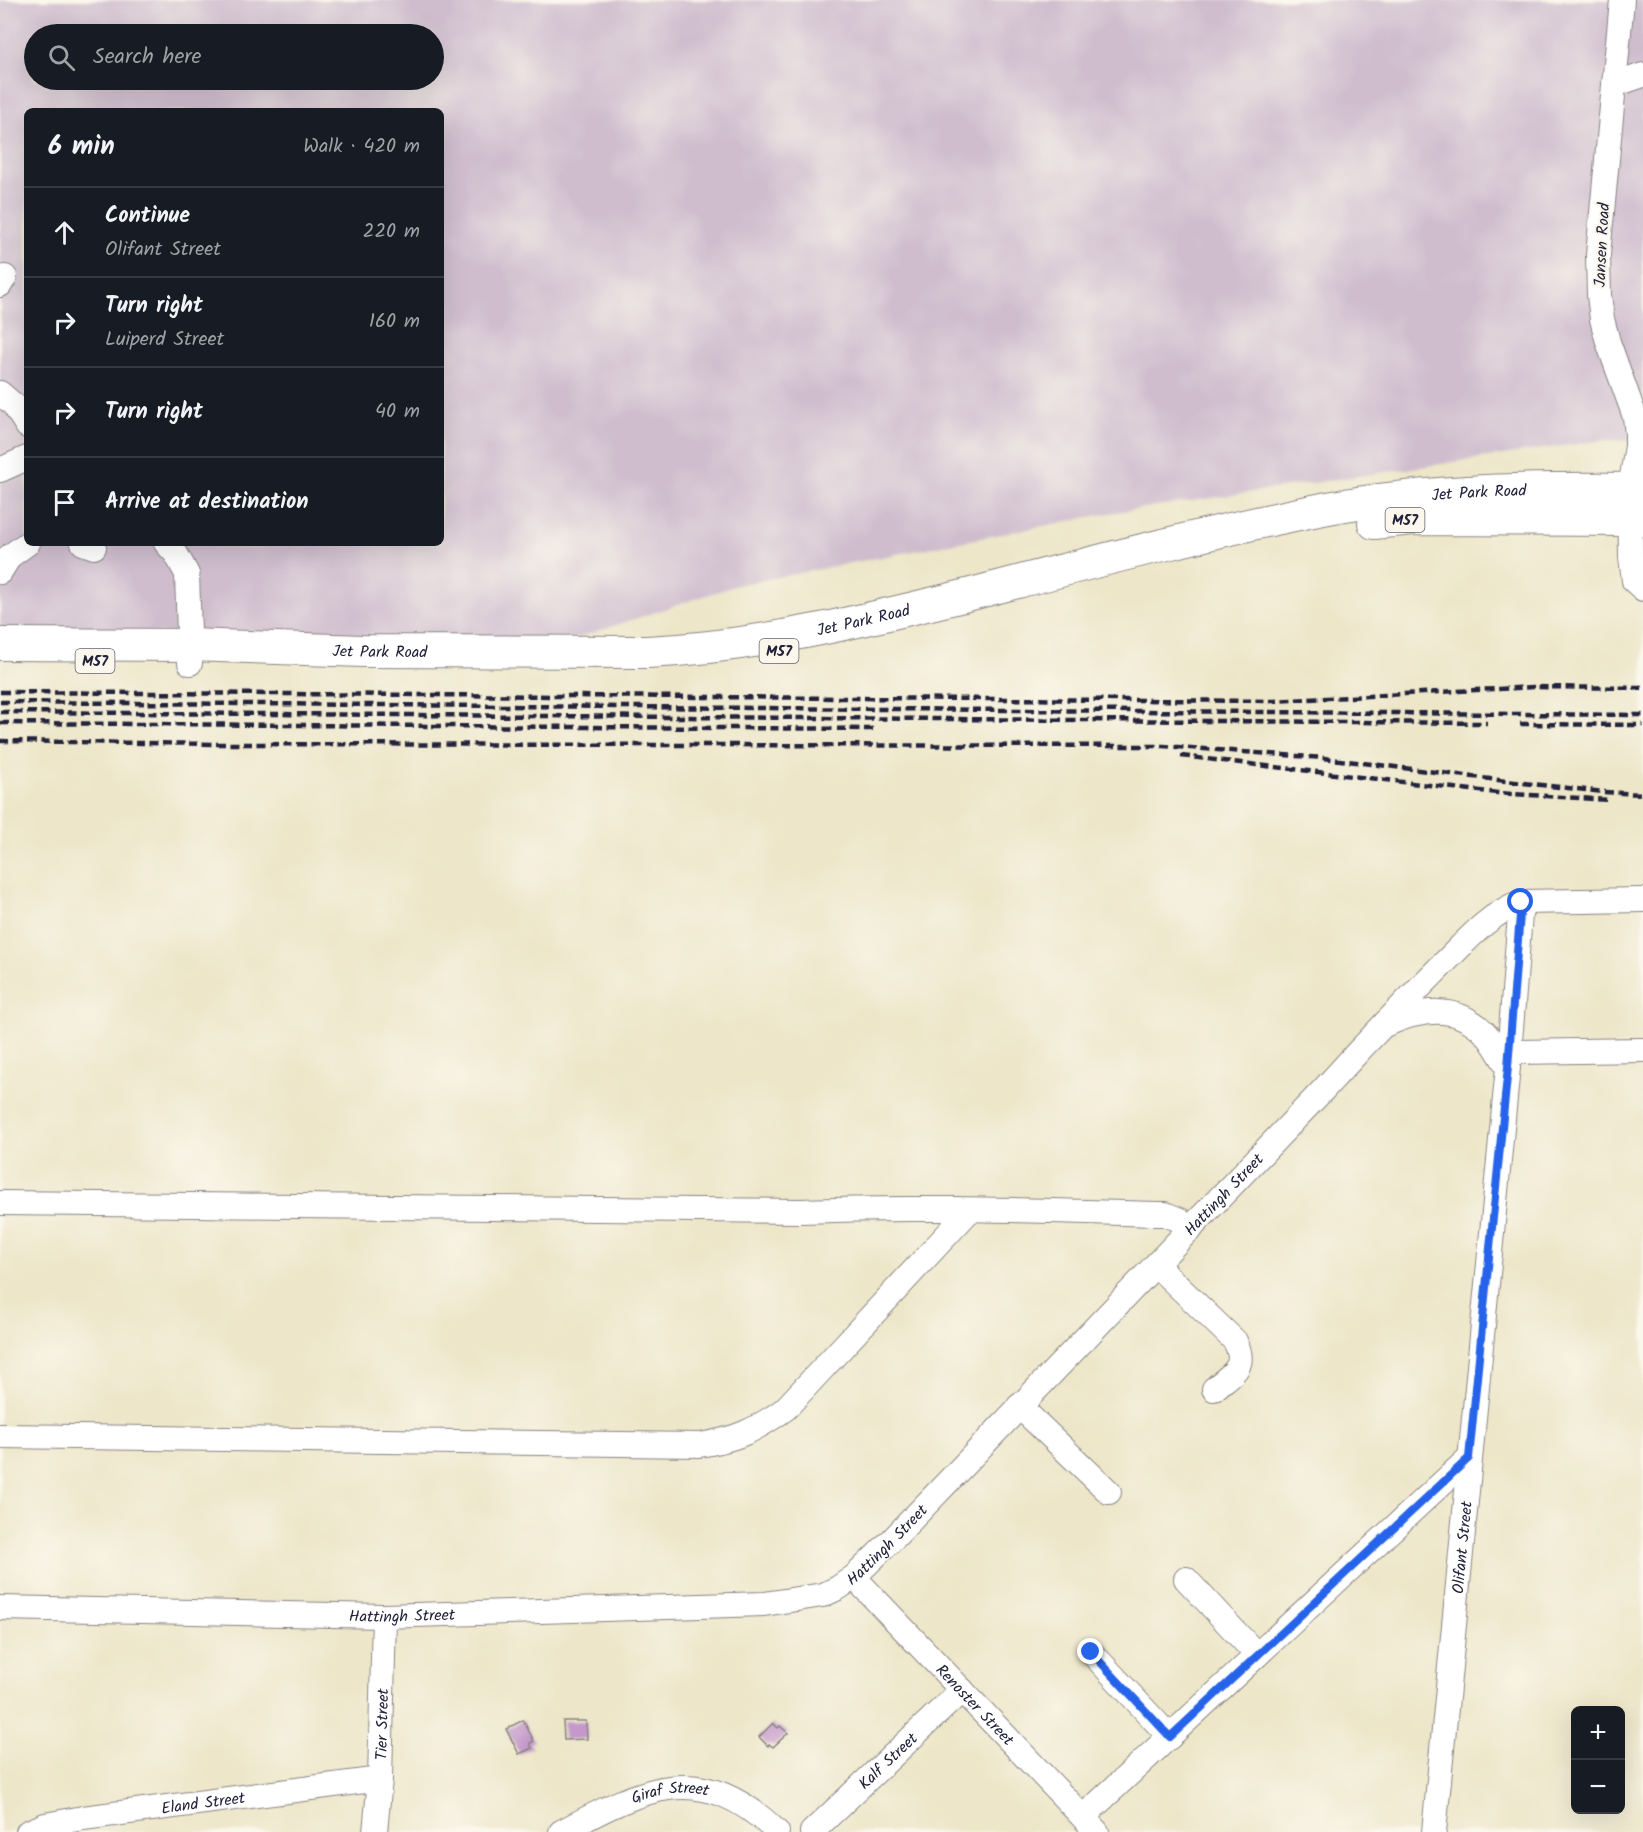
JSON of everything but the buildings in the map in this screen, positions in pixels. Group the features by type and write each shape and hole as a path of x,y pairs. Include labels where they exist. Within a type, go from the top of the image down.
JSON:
{"main road":[{"name":"Jet Park Road","path":"0,660 363,651 647,652 711,648 820,631 1171,543 1330,508 1457,492 1637,489"},
{"name":"Jet Park Road","path":"0,644 190,654 652,663 727,658 851,637 1076,578 1182,553 1361,525 1412,519 1637,520"}],"street":[{"name":"Jansen Road","path":"1622,0 1598,255 1599,295 1608,342 1635,417 1637,520 1632,574 1643,589"},
{"path":"1614,85 1643,75"},
{"path":"0,393 14,405 24,421"},
{"path":"0,470 24,459"},
{"path":"0,572 10,556 24,546"},
{"path":"169,546 187,574 190,654"},
{"path":"1521,902 1643,900"},
{"name":"Hattingh Street","path":"0,1608 384,1616 764,1604 823,1595 854,1577 893,1539 1322,1091 1379,1027 1482,926 1508,907 1521,902"},
{"name":"Olifant Street","path":"1434,1832 1521,902"},
{"path":"1379,1027 1424,1011 1443,1011 1475,1024 1486,1033 1508,1060 1643,1050"},
{"path":"0,1203 800,1211 970,1210 1165,1214 1180,1220 1191,1229"},
{"path":"0,1436 700,1445 731,1440 759,1427 785,1409 970,1210"},
{"path":"1156,1265 1235,1341 1240,1351 1242,1358 1239,1367 1214,1389"},
{"path":"1019,1406 1109,1492"},
{"path":"1090,1825 1170,1737 1469,1458"},
{"name":"Renoster Street","path":"854,1577 1090,1825"},
{"path":"1186,1579 1257,1655"},
{"name":"Tier Street","path":"375,1832 380,1779 384,1616"},
{"path":"1091,1652 1170,1737"},
{"name":"Kalf Street","path":"812,1832 962,1690"},
{"name":"Eland Street","path":"28,1832 45,1825 83,1818 380,1779"},
{"name":"Giraf Street","path":"561,1832 640,1793 657,1788 675,1787 711,1791 729,1798 746,1807 777,1832"}],"shaded area":[{"path":"0,0 1643,0 1643,441 1603,440 1110,513 737,585 571,640 0,630"}],"railway":[{"path":"0,692 1274,701 1533,687 1643,688"},
{"path":"0,702 1643,715"},
{"path":"0,712 1487,723"},
{"path":"0,723 874,729"},
{"path":"1520,724 1643,725"},
{"path":"0,741 216,744 1163,746 1324,758 1603,792 1643,794"},
{"path":"1181,756 1497,793 1610,800"}],"route":[{"path":"1091,1652 1170,1737 1469,1458 1508,1067 1521,902"}]}
